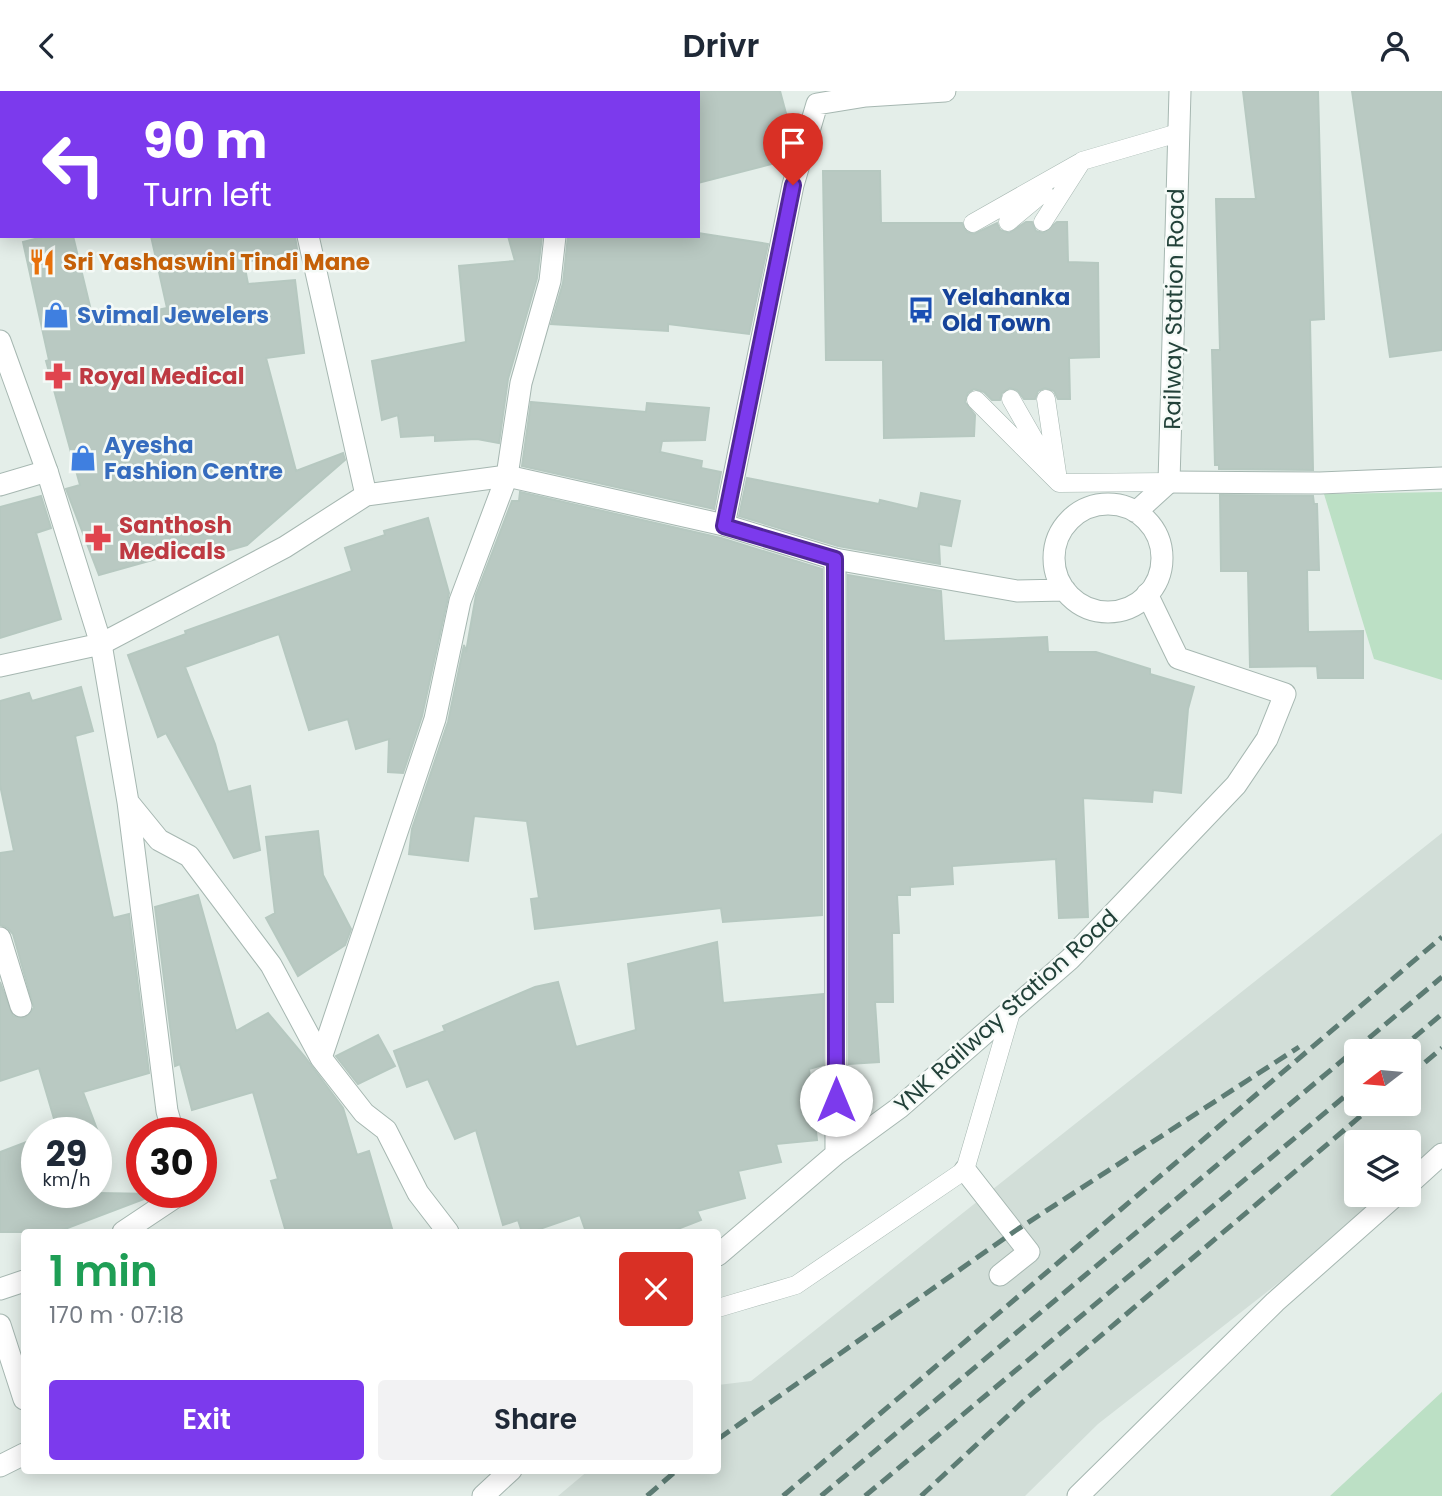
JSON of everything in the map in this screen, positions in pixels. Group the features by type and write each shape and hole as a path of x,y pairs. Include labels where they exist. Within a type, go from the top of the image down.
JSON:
{"street":[{"path":"724,526 793,185 817,104 866,96 945,91"},
{"name":"Railway Station Road","path":"1170,482 1180,91"},
{"path":"308,238 366,495"},
{"path":"321,1058 435,719 460,601 507,476 521,383 550,281 555,238"},
{"path":"0,341 47,471 102,644 128,802 169,1117"},
{"path":"0,485 47,471"},
{"path":"0,666 102,644 285,547 366,495 507,476 724,526 835,559 1017,591 1065,590"},
{"path":"1136,512 1170,482 1320,483 1442,478"},
{"path":"1100,504 1119,505 1136,512 1155,531 1162,561 1158,579 1147,594 1133,605 1115,611 1097,611 1079,603 1065,590 1056,574 1054,555 1058,537 1068,521 1083,510 1100,504"},
{"path":"835,559 836,1154"},
{"name":"YNK Railway Station Road","path":"721,1252 836,1154 899,1108 1070,959 1236,785 1268,739 1285,694 1178,658 1147,594"},
{"path":"128,802 159,840 189,856 271,965 321,1058 364,1113 386,1130 418,1193 446,1229"},
{"path":"0,938 21,1006"},
{"path":"1421,1173 1442,1154"},
{"path":"965,1170 1029,1252 1000,1275"},
{"path":"1078,1496 1275,1302 1382,1207"},
{"path":"128,1229 159,1208"},
{"path":"0,1289 21,1281"},
{"path":"0,1325 21,1390"},
{"path":"0,1467 21,1456"},
{"path":"483,1496 507,1474"}],"lane":[{"path":"973,223 1082,161 1178,133"},
{"path":"1043,222 1082,161"},
{"path":"1008,222 1082,161"},
{"path":"1046,399 1059,483"},
{"path":"976,400 1059,483 1170,482"},
{"path":"1010,400 1059,483"},
{"path":"721,1307 796,1285 965,1170 1012,1009"}],"shaded area":[{"path":"1442,833 1442,1155 1421,1172 1421,1130 1344,1130 1344,1207 1376,1207 1098,1424 1025,1496 558,1496 584,1474 721,1474 721,1385 751,1381"}],"green space":[{"path":"1442,492 1442,680 1374,659 1324,494"},
{"path":"1442,1392 1442,1496 1330,1496"}],"building":[{"path":"700,91 780,91 791,132 787,160 700,182"},
{"path":"1243,91 1318,91 1324,319 1310,320 1313,470 1219,469 1219,465 1215,465 1212,350 1220,350 1216,199 1256,199"},
{"path":"1352,91 1442,91 1442,350 1390,357"},
{"path":"823,171 880,171 881,223 962,223 967,232 974,234 997,223 1000,230 1009,233 1026,222 1032,222 1036,231 1043,233 1057,222 1067,222 1068,262 1098,263 1099,357 1069,358 1070,399 1058,399 1054,391 1045,388 1038,391 1035,399 1024,399 1017,390 1010,388 1002,393 1000,400 992,400 984,392 974,389 968,393 965,402 975,415 974,436 884,438 883,360 826,360"},
{"path":"700,233 768,244 749,334 668,324 668,331 551,324 563,283 568,238 700,238"},
{"path":"39,238 73,238 94,323 167,308 151,238 295,238 297,249 244,263 248,284 295,280 304,353 266,358 296,471 343,453 345,460 247,545 209,556 206,545 99,575 66,489 80,485 46,361 49,360 23,242"},
{"path":"509,238 542,238 537,278 508,379 499,443 477,439 435,441 435,435 401,437 398,415 382,420 372,361 466,342 459,266 515,261"},
{"path":"531,402 646,412 647,403 709,408 705,440 662,441 660,452 702,461 701,468 721,472 714,509 522,466"},
{"path":"747,478 918,509 921,493 960,501 951,546 939,544 940,564 838,546 739,516"},
{"path":"520,492 721,538 822,569 822,915 723,922 721,908 535,929 531,899 539,898 527,821 474,816 468,861 409,854 412,829 448,722 464,645 466,652 476,595 512,501 519,501"},
{"path":"1220,495 1313,496 1314,504 1317,504 1319,570 1307,570 1308,632 1363,631 1363,678 1318,678 1317,666 1250,667 1248,571 1221,571"},
{"path":"41,496 51,528 36,533 61,619 0,638 0,507"},
{"path":"428,518 449,593 422,716 403,773 388,772 389,739 356,749 348,719 309,730 279,634 185,667 215,744 228,792 250,786 260,850 234,858 166,733 158,737 128,655 186,634 185,631 352,571 345,548 385,535 384,531"},
{"path":"848,575 941,591 944,641 1047,637 1048,652 1096,652 1150,669 1150,674 1194,687 1188,709 1181,793 1153,790 1152,802 1083,798 1088,917 1059,918 1056,859 952,866 953,884 910,887 910,895 897,895 899,933 892,933 893,1002 875,1002 879,1062 849,1064"},
{"path":"81,687 93,731 75,736 113,918 129,914 149,1073 83,1092 92,1117 54,1117 39,1068 0,1081 0,982 13,1016 25,1018 34,1008 13,934 0,925 0,853 14,851 0,785 0,701 29,693 32,701"},
{"path":"318,831 323,875 351,929 345,945 298,976 266,918 275,913 266,837"},
{"path":"198,895 236,1031 268,1013 305,1057 343,1108 357,1155 369,1151 392,1229 285,1229 271,1181 278,1179 253,1092 192,1110 180,1064 175,1066 155,907"},
{"path":"717,942 723,1003 823,994 823,1065 809,1069 817,1140 776,1144 781,1162 738,1171 745,1198 697,1211 701,1220 678,1229 585,1229 580,1215 540,1229 521,1229 518,1220 503,1225 476,1130 455,1139 428,1079 407,1087 394,1051 445,1031 443,1026 535,987 558,982 576,1047 636,1030 628,964"},
{"path":"378,1035 395,1066 358,1084 336,1056"},
{"path":"21,1144 21,1208 112,1208 112,1193 126,1193 126,1206 65,1229 0,1232 0,1152"}],"railway":[{"path":"783,1496 1442,937"},
{"path":"821,1496 1442,977"},
{"path":"1412,1039 1442,1014"},
{"path":"721,1437 1015,1231 1299,1047"},
{"path":"1421,1066 1442,1048"},
{"path":"865,1496 1344,1097"},
{"path":"921,1496 1027,1398 1360,1117"},
{"path":"647,1496 672,1474"}],"place":[{"name":"Sri Yashaswini Tindi Mane","path":"42,262"},
{"name":"Yelahanka Old Town","path":"921,310"},
{"name":"Svimal Jewelers","path":"56,315"},
{"name":"Royal Medical","path":"58,376"},
{"name":"Ayesha Fashion Centre","path":"83,458"},
{"name":"Santhosh Medicals","path":"98,538"}],"route":[{"path":"793,185 724,526 835,559 836,1100"}]}
